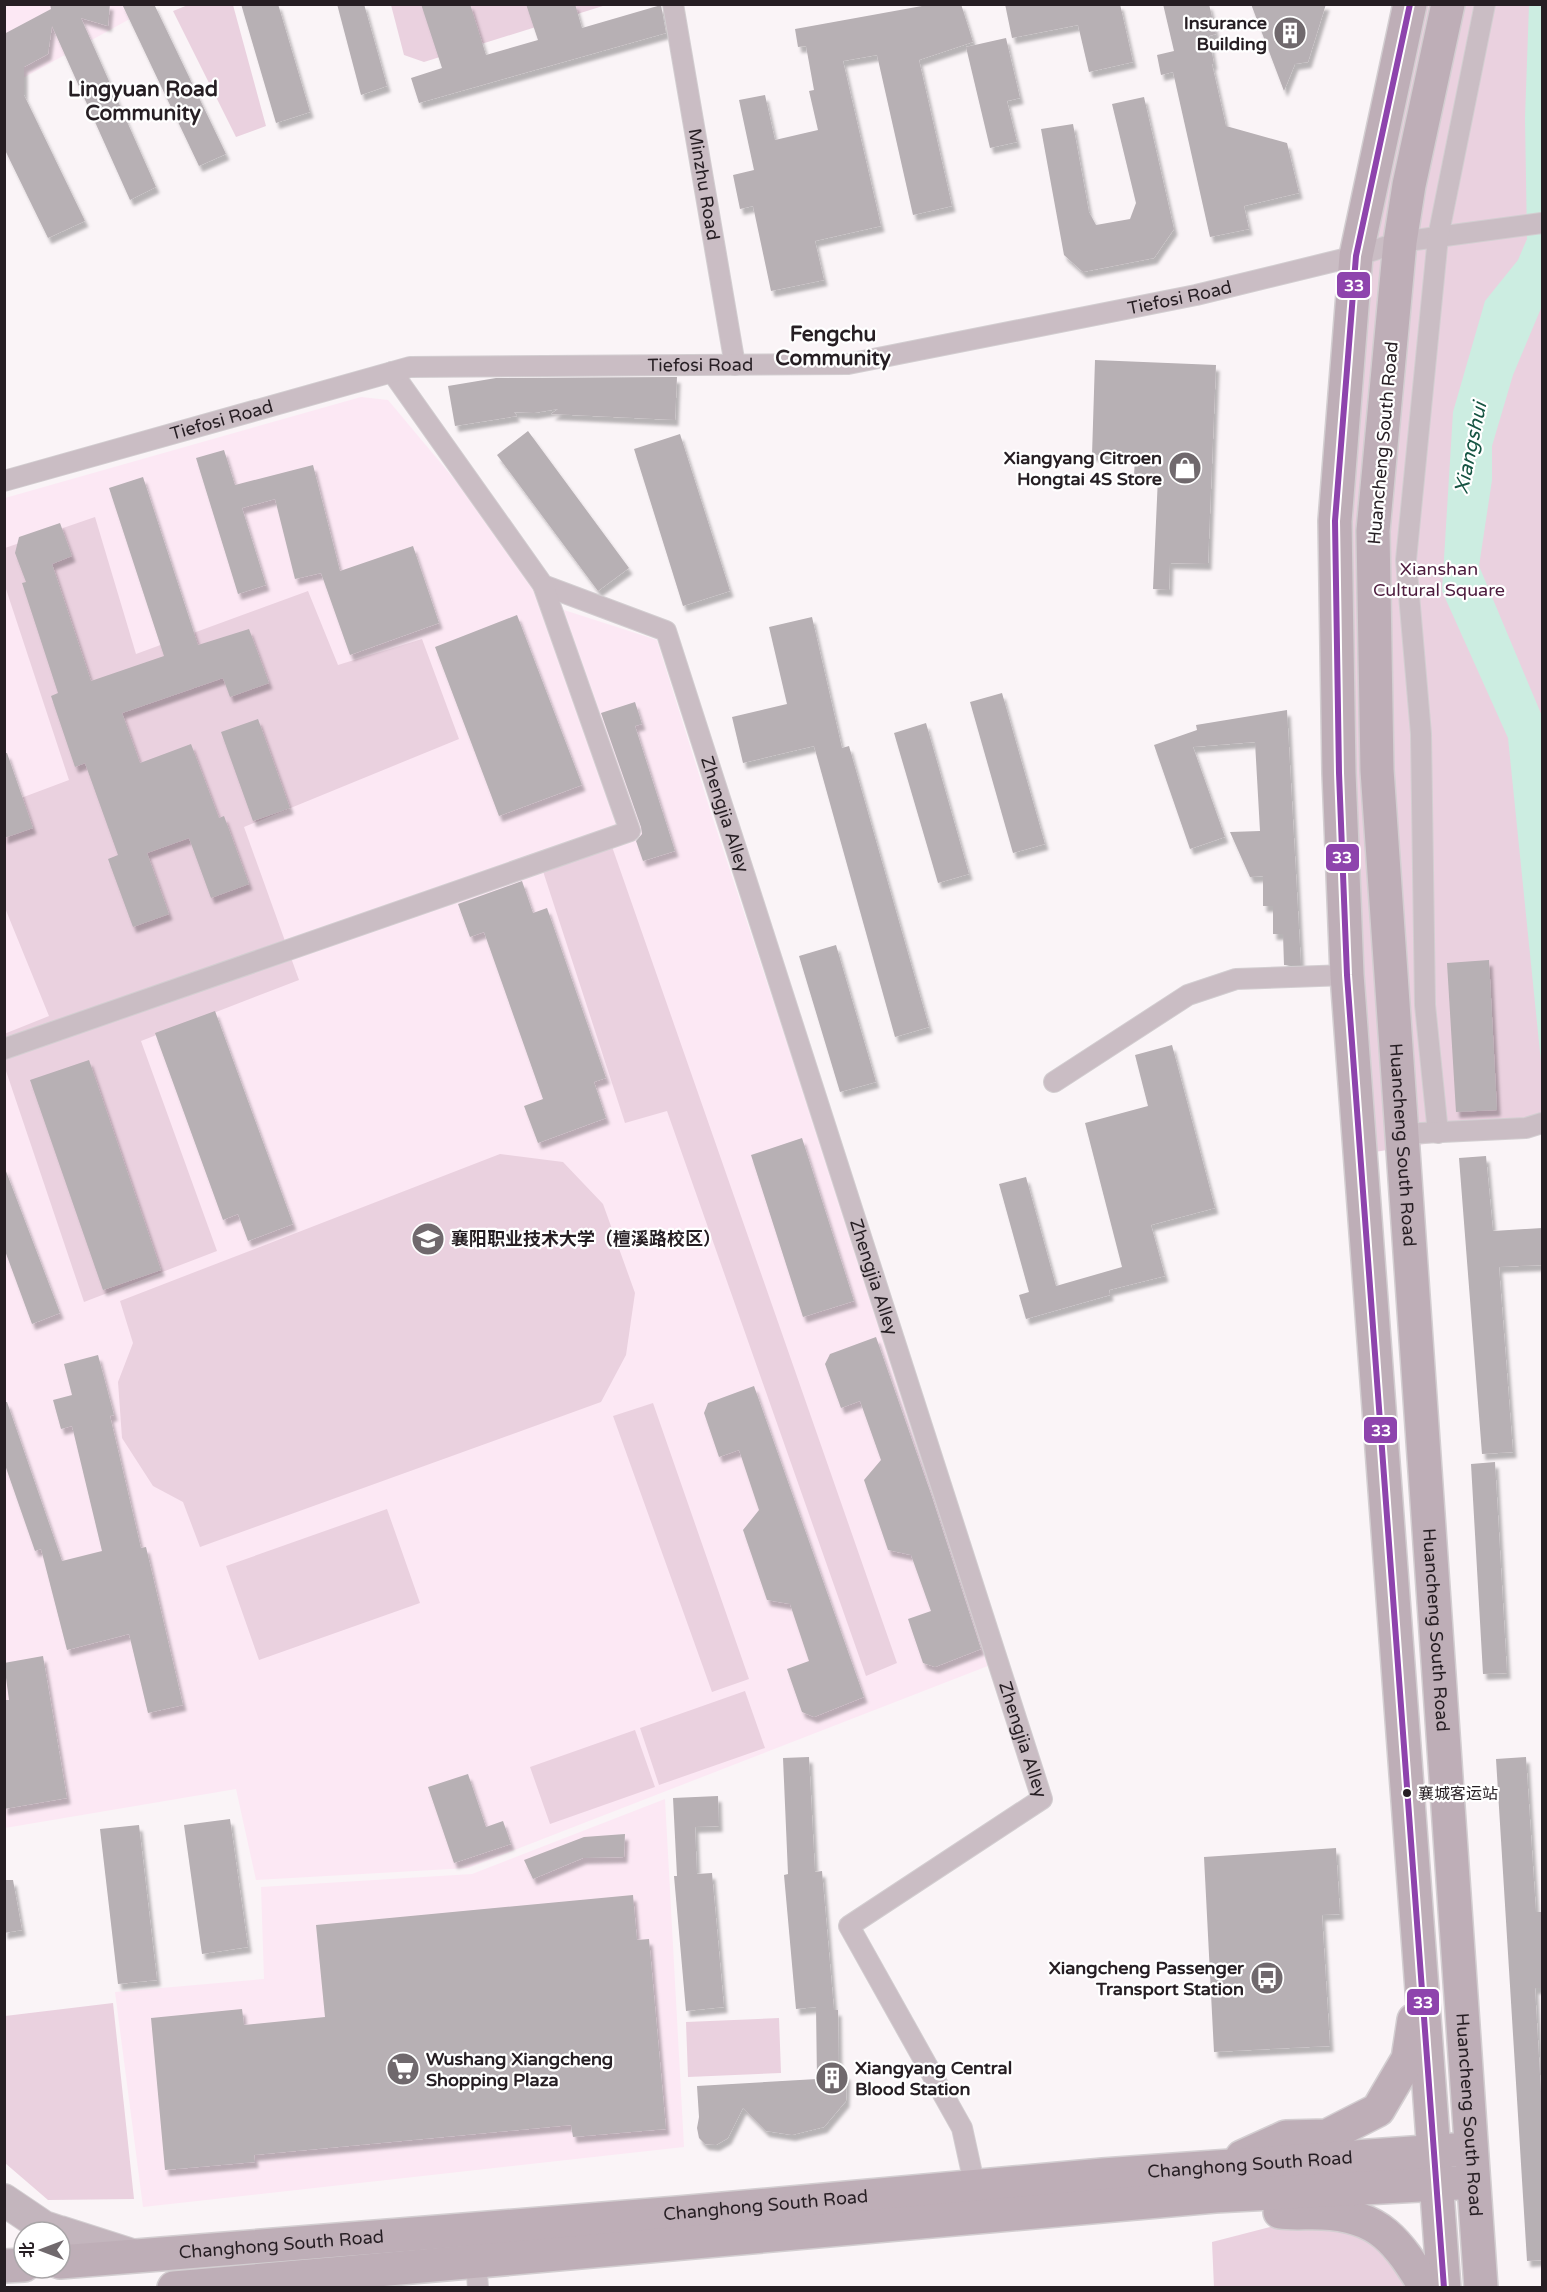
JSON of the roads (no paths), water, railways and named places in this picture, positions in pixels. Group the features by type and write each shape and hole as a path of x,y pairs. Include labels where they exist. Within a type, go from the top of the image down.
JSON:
{"highway":[{"name":"Huancheng South Road","path":"1410,4 1356,256 1335,521 1347,975 1444,2288"},
{"name":"Huancheng South Road","path":"1448,4 1409,185 1400,242 1373,531 1377,770 1480,2288"},
{"path":"1217,2181 1287,2138 1327,2136 1378,2110 1408,2059 1422,1974"},
{"name":"Changhong South Road","path":"174,2288 477,2274 1217,2181 1434,2151 1471,2149"},
{"name":"Changhong South Road","path":"72,2261 975,2187 1217,2181 1474,2183"},
{"path":"1217,2181 1283,2213 1325,2213 1372,2223 1402,2248 1426,2288"}],"main road":[{"path":"4,2200 34,2220"},
{"path":"72,2236 139,2257"}],"street":[{"name":"Minzhu Road","path":"673,4 735,365"},
{"path":"1438,1133 1425,1005 1421,734 1406,560 1438,237 1485,4"},
{"name":"Tiefosi Road","path":"4,481 410,367 848,364 1196,295 1356,256 1400,242 1542,223"},
{"path":"4,1049 630,831 543,585 392,372"},
{"name":"Zhengjia Alley","path":"543,585 666,631 1042,1799 849,1926 962,2128 975,2187"},
{"path":"1054,1082 1188,995 1236,979 1347,975"},
{"path":"1400,1134 1534,1126"}],"water":[{"name":"Xiangshui","path":"1529,5 1542,5 1542,306 1513,375 1492,446 1492,480 1479,566 1542,716 1542,1072 1508,738 1442,591 1453,412 1485,301 1518,260 1527,239 1525,118"}],"place":[{"name":"Insurance Building","path":"1290,33"},
{"name":"Xiangyang Citroen Hongtai 4S Store","path":"1185,468"},
{"name":"襄阳职业技术大学（檀溪路校区）","path":"428,1239"},
{"name":"襄城客运站","path":"1407,1793"},
{"name":"Xiangcheng Passenger Transport Station","path":"1267,1978"},
{"name":"Wushang Xiangcheng Shopping Plaza","path":"403,2069"},
{"name":"Xiangyang Central Blood Station","path":"832,2078"}],"district":[{"name":"Lingyuan Road Community","path":"143,101"},
{"name":"Fengchu Community","path":"833,346"}],"park label":[{"name":"Xianshan Cultural Square","path":"1439,579"}]}
